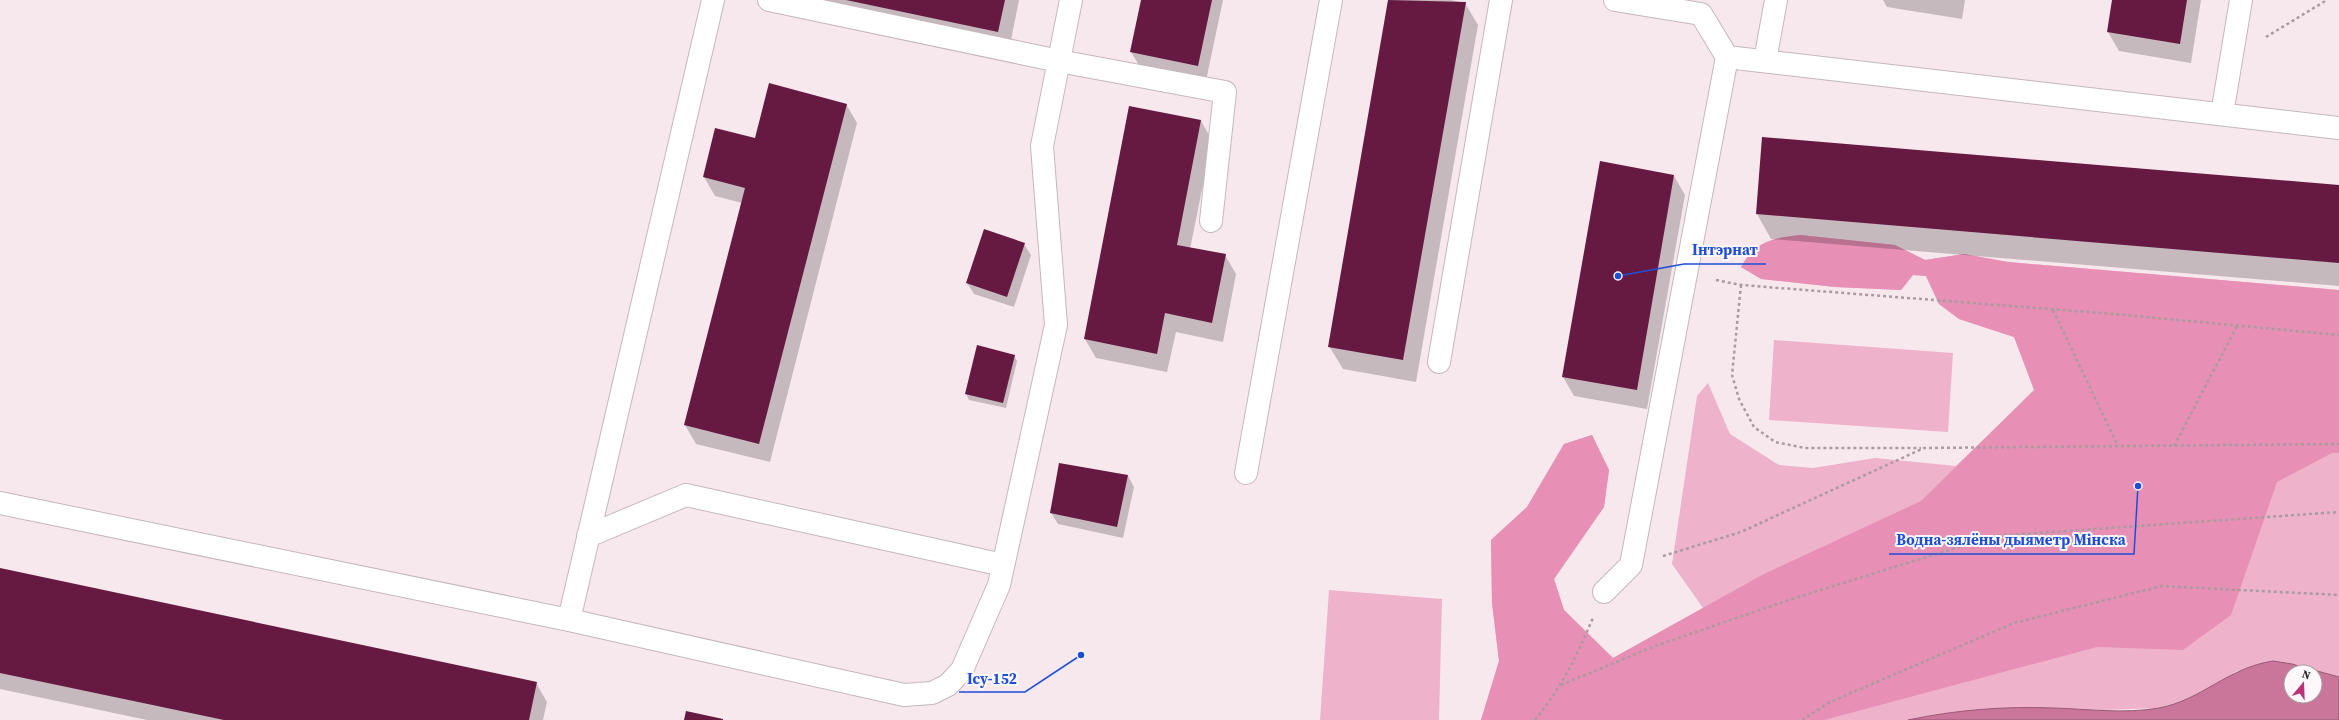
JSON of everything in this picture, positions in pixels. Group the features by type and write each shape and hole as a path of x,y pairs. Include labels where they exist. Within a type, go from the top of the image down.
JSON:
{"lane":[{"path":"569,620 712,0"},
{"path":"769,0 1059,61 1224,92 1211,221"},
{"path":"0,503 569,620 904,695 932,693 948,685 962,670 999,585 1056,325 1042,146 1071,0"},
{"path":"1246,473 1331,0"},
{"path":"1439,362 1501,0"},
{"path":"1604,592 1631,565 1727,57 1701,14 1614,0"},
{"path":"1765,61 1776,0"},
{"path":"2222,114 2241,0"},
{"path":"1727,57 2339,128"},
{"path":"588,536 686,495 1003,565"}],"path":[{"path":"2231,58 2327,0"},
{"path":"1686,275 1741,285 2339,335"},
{"path":"1741,285 1732,374 1739,399 1754,427 1775,442 1804,448 2339,444"},
{"path":"2053,310 2118,446"},
{"path":"2174,446 2237,326"},
{"path":"1631,565 1741,532 1924,448"},
{"path":"1561,686 1655,646 1792,598 1994,536 2339,512"},
{"path":"1802,720 1830,702 2014,623 2162,586 2339,595"},
{"path":"1535,720 1561,686 1571,669 1604,592"}],"shaded area":[{"path":"1800,235 1895,245 1925,260 1964,254 2008,262 2339,290 2339,677 2323,673 2323,664 2283,664 2237,671 2199,695 2179,703 2158,708 2103,710 2017,708 1928,716 1908,720 1481,720 1499,661 1492,603 1491,540 1527,507 1564,444 1592,435 1609,470 1604,507 1554,579 1564,610 1613,658 1703,608 1672,564 1697,396 1708,383 1730,434 1779,465 1813,468 1875,458 1956,466 2035,390 2014,337 1959,319 1939,304 1926,276 1913,275 1901,290 1835,287 1761,279 1741,267 1752,251 1766,242"},
{"path":"1800,235 1895,245 1925,260 1964,254 2008,262 2339,290 2339,453 2332,453 2277,482 2231,615 2183,650 2097,647 1824,720 1481,720 1499,661 1492,603 1491,540 1527,507 1564,444 1592,435 1609,470 1604,507 1554,579 1564,610 1613,658 1762,575 1921,501 2034,390 2014,337 1959,319 1939,304 1926,276 1913,275 1901,290 1835,287 1761,279 1741,267 1752,251 1766,242"},
{"path":"1774,340 1953,353 1948,432 1769,420"},
{"path":"1329,590 1442,599 1439,720 1320,720"},
{"path":"2273,661 2292,664 2283,664 2283,704 2323,704 2323,673 2339,677 2339,720 1908,720 1962,711 1998,708 2119,711 2146,710 2174,704 2242,670"}],"building":[{"path":"846,0 1005,0 998,32"},
{"path":"1141,0 1212,0 1198,66 1130,52"},
{"path":"1388,0 1466,2 1403,360 1328,347"},
{"path":"2112,0 2187,0 2180,44 2107,32"},
{"path":"769,83 847,104 759,444 684,425 745,188 703,177 715,128 755,138"},
{"path":"1129,106 1201,120 1177,245 1226,254 1212,323 1165,313 1157,354 1084,339"},
{"path":"1762,137 2339,185 2339,263 1756,214"},
{"path":"1600,161 1674,175 1637,390 1562,377"},
{"path":"984,229 1025,243 1007,297 966,283"},
{"path":"977,345 1015,355 1003,403 965,394"},
{"path":"1059,463 1128,475 1117,527 1050,513"},
{"path":"0,568 537,682 529,720 224,720 0,673"},
{"path":"686,711 723,719 723,720 684,720"}],"place":[{"name":"Інтэрнат","path":"1618,276"},
{"name":"Водна-зялёны дыяметр Мінска","path":"2138,486"},
{"name":"Ісу-152","path":"1081,655"}]}
